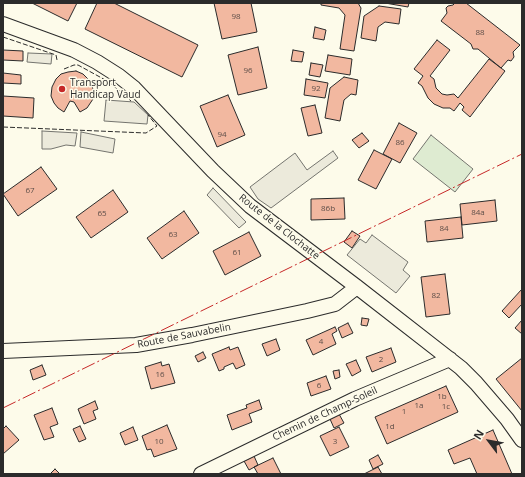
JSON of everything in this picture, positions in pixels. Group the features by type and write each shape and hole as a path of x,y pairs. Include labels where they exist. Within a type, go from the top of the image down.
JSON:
{"street":[{"name":"Route de la Clochatte","path":"3,24 74,50 97,62 134,88 213,171 250,206 450,359 476,383 507,419 522,440"},
{"name":"Route de Sauvabelin","path":"3,351 136,345 307,311 334,304 357,287"},
{"name":"Chemin de Champ-Soleil","path":"201,474 355,399 450,359"}],"green space":[{"path":"431,135 473,169 455,192 413,159"}],"shaded area":[{"path":"28,53 52,54 51,64 27,62"},
{"path":"106,100 134,102 148,115 147,124 104,121"},
{"path":"42,131 77,133 75,146 66,145 51,149 42,149"},
{"path":"81,132 115,139 113,153 80,147"},
{"path":"333,151 338,158 271,208 258,199 250,187 295,153 307,170"},
{"path":"213,188 246,222 239,228 207,195"},
{"path":"372,235 408,262 403,270 410,276 396,293 347,255 360,239 366,243"}],"building":[{"path":"32,3 77,3 68,21"},
{"path":"97,3 114,3 198,45 182,77 85,29"},
{"path":"214,3 251,3 257,32 222,39"},
{"path":"321,3 358,3 361,8 354,51 340,49 345,15 339,8 321,5"},
{"path":"385,3 409,3 408,7"},
{"path":"455,3 466,3 520,45 513,52 514,57 511,61 508,60 501,68 478,49 473,49 471,44 441,21 447,13 446,8"},
{"path":"379,6 401,9 399,24 385,22 378,27 376,41 361,38 364,16"},
{"path":"315,27 326,30 324,40 313,38"},
{"path":"437,40 450,50 430,76 434,79 436,88 442,94 454,94 458,98 489,59 505,71 470,117 462,110 464,107 460,103 454,111 450,108 443,108 434,104 428,98 422,86 418,83 423,76 414,69"},
{"path":"258,47 267,88 238,95 228,55"},
{"path":"3,50 23,51 23,61 3,60"},
{"path":"293,50 304,52 302,62 291,61"},
{"path":"328,55 352,59 350,75 325,71"},
{"path":"311,63 323,65 320,77 309,75"},
{"path":"76,71 83,74 90,81 93,89 93,99 87,108 80,112 74,102 70,101 64,112 54,103 51,96 52,87 56,79 61,74"},
{"path":"3,73 21,75 21,84 3,83"},
{"path":"344,77 358,80 356,95 351,94 344,100 340,121 325,118 330,88"},
{"path":"306,79 328,83 325,98 304,95"},
{"path":"228,95 245,135 217,147 200,106"},
{"path":"3,96 34,98 33,118 3,116"},
{"path":"315,105 322,133 308,136 301,108"},
{"path":"399,123 417,133 400,163 383,154"},
{"path":"362,133 369,141 359,148 352,140"},
{"path":"374,150 392,159 376,189 358,180"},
{"path":"41,167 57,189 18,216 3,194"},
{"path":"113,190 128,212 91,238 76,217"},
{"path":"344,198 345,219 311,220 311,199"},
{"path":"495,200 497,221 462,225 460,204"},
{"path":"184,211 199,233 162,259 147,238"},
{"path":"461,217 463,238 427,242 425,221"},
{"path":"352,231 360,236 352,248 344,242"},
{"path":"249,232 261,256 225,275 213,251"},
{"path":"445,274 450,314 426,317 421,277"},
{"path":"522,289 522,304 509,318 502,311"},
{"path":"362,318 369,319 367,326 361,325"},
{"path":"522,320 522,334 515,328"},
{"path":"348,323 353,333 342,338 338,328"},
{"path":"335,327 337,331 332,334 336,344 313,355 306,340"},
{"path":"276,339 280,350 267,356 262,344"},
{"path":"229,347 230,350 238,347 245,365 236,369 233,363 219,371 212,354"},
{"path":"391,348 396,362 372,372 366,357"},
{"path":"203,352 206,358 198,362 195,356"},
{"path":"522,358 522,411 496,379"},
{"path":"356,360 361,371 352,376 346,364"},
{"path":"161,362 162,366 169,364 175,383 151,389 145,367"},
{"path":"42,365 46,375 33,380 30,370"},
{"path":"339,370 340,377 335,379 333,371"},
{"path":"326,376 331,389 311,396 307,383"},
{"path":"446,386 458,412 387,444 375,417"},
{"path":"259,400 262,409 249,414 252,422 232,430 227,415 247,408 246,405"},
{"path":"95,401 98,409 93,411 96,419 84,424 78,409"},
{"path":"52,408 58,424 50,427 54,437 44,440 34,415"},
{"path":"339,414 344,423 334,428 330,419"},
{"path":"167,425 177,449 154,457 151,449 147,450 142,436"},
{"path":"6,426 19,440 3,454 3,429"},
{"path":"80,426 86,439 79,442 73,429"},
{"path":"133,427 138,440 125,445 120,433"},
{"path":"339,427 349,447 330,456 320,436"},
{"path":"493,430 512,474 477,474 470,458 454,464 448,450"},
{"path":"378,455 383,464 373,469 369,460"},
{"path":"254,456 258,465 249,470 244,461"},
{"path":"273,458 281,474 258,474 254,467"},
{"path":"378,467 382,474 364,474"},
{"path":"55,469 60,474 50,474"}],"fence":[{"path":"3,37 56,55 57,60"},
{"path":"64,69 78,65 109,82 131,101"},
{"path":"3,127 146,133 157,126 148,115"}],"power":[{"path":"3,408 522,154"}],"place":[{"name":"Transport Handicap Vaud","path":"62,89"}]}
